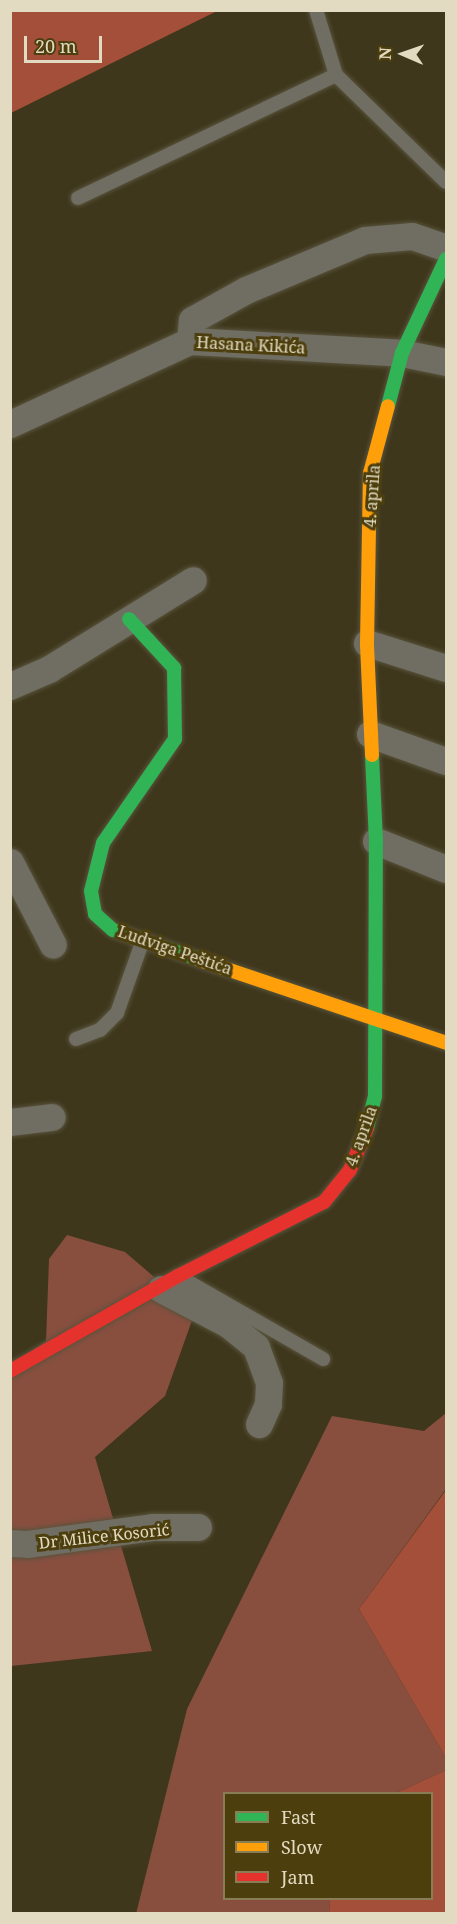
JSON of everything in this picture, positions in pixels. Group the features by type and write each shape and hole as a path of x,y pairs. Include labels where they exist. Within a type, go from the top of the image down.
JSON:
{"street":[{"path":"190,341 192,320 246,290 365,240 412,236 447,248"},
{"name":"4. aprila","path":"10,1371 324,1202 350,1170 365,1134 375,1097 376,841 367,644 370,473 402,353 447,259"},
{"name":"Hasana Kikića","path":"10,424 190,341 402,353"},
{"path":"402,353 447,362"},
{"path":"10,686 49,669 193,580"},
{"name":"Ludviga Peštića","path":"129,619 174,668 175,738 103,843 91,891 95,914 113,930 143,938 447,1043"},
{"path":"367,644 447,668"},
{"path":"370,734 447,761"},
{"path":"376,841 447,869"},
{"path":"10,862 53,945"},
{"path":"10,1122 52,1117"},
{"path":"170,1283 256,1347 269,1383 268,1404 259,1424"},
{"name":"Dr Milice Kosorić","path":"10,1543 27,1544 152,1527 198,1527"}],"lane":[{"path":"316,10 336,75 447,182"},
{"path":"78,198 336,75"},
{"path":"76,1039 100,1030 117,1013 143,938"},
{"path":"170,1283 323,1359"}],"shaded area":[{"path":"11,10 217,10 217,11 11,113"},
{"path":"67,1235 125,1252 195,1312 165,1396 95,1457 152,1651 11,1666 11,1365 46,1341 49,1259"},
{"path":"446,1413 446,1489 359,1609 446,1758 446,1770 398,1792 223,1792 223,1900 330,1900 329,1913 136,1914 187,1709 332,1416 424,1431"},
{"path":"446,1490 446,1758 359,1609"},
{"path":"446,1770 446,1913 329,1913 330,1900 433,1900 433,1792 398,1792"}],"traffic: fast":[{"path":"388,406 402,353 446,259"},
{"path":"129,619 174,668 175,739 103,843 91,891 95,914 113,930 200,960"},
{"path":"367,1128 375,1097 376,841 372,755"}],"traffic: slow":[{"path":"372,755 367,643 370,473 388,406"},
{"path":"200,960 446,1043"}],"traffic: jam":[{"path":"10,1371 178,1276 324,1202 350,1170 367,1128"}]}
